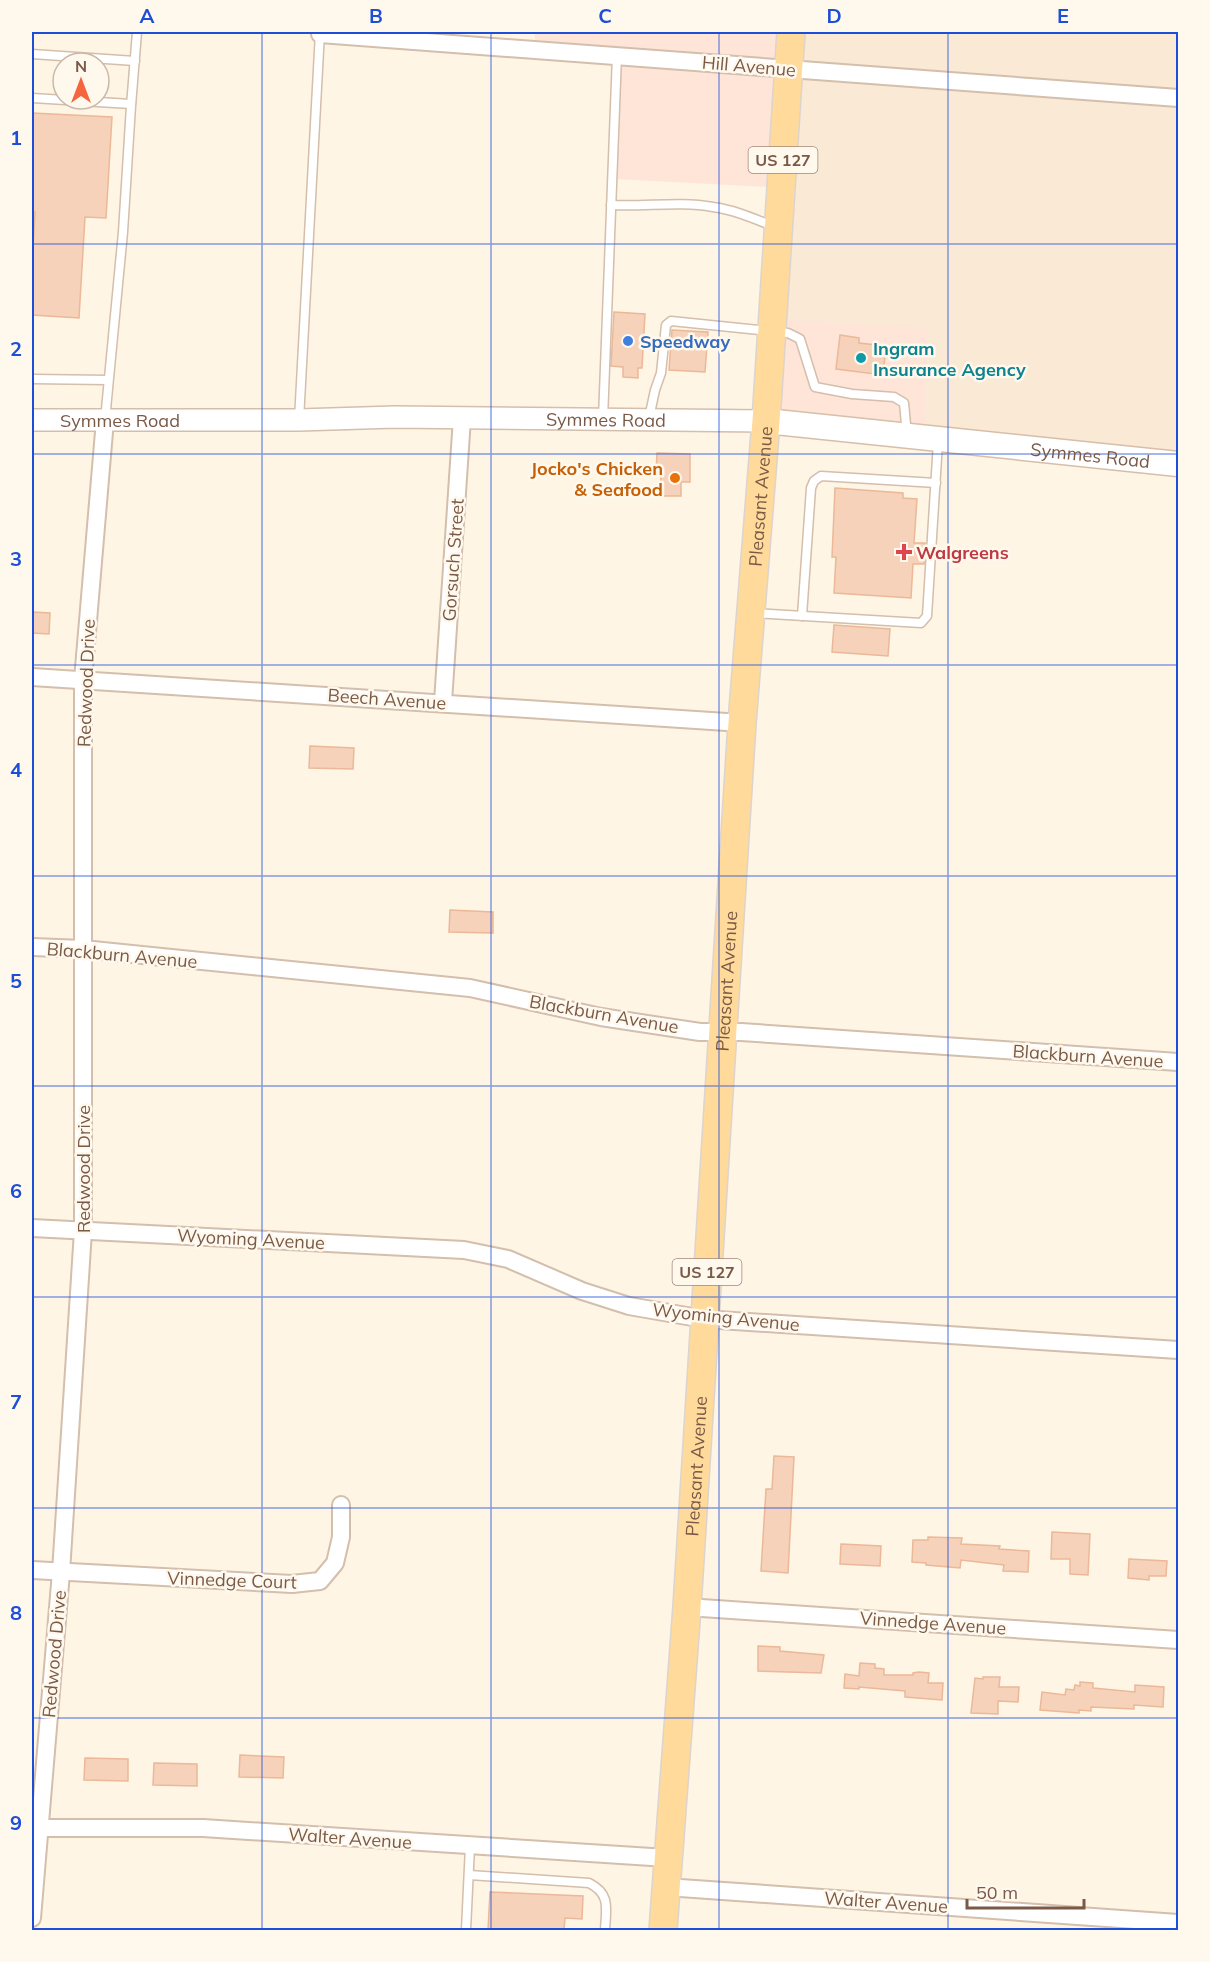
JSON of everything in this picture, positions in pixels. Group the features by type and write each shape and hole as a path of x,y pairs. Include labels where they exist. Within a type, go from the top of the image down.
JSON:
{"main road":[{"name":"Pleasant Avenue","path":"663,1930 687,1607 742,723 766,421 791,32"},
{"name":"Symmes Road","path":"766,421 1179,464"}],"street":[{"name":"Hill Avenue","path":"317,32 789,70 1179,98"},
{"name":"Symmes Road","path":"32,420 299,420 395,417 766,421"},
{"name":"Gorsuch Street","path":"443,702 462,418"},
{"name":"Redwood Drive","path":"32,1918 36,1828 61,1572 83,1231 83,680 105,420"},
{"name":"Beech Avenue","path":"32,677 742,723"},
{"name":"Blackburn Avenue","path":"32,947 83,949 470,988 601,1017 700,1032 722,1031 1179,1062"},
{"name":"Wyoming Avenue","path":"32,1228 464,1250 508,1259 582,1291 629,1306 704,1319 1179,1350"},
{"name":"Vinnedge Court","path":"61,1572 292,1584 320,1581 335,1563 341,1538 341,1505"},
{"path":"32,1570 61,1572"},
{"name":"Vinnedge Avenue","path":"687,1607 1179,1640"},
{"name":"Walter Avenue","path":"36,1828 203,1828 667,1858"},
{"name":"Walter Avenue","path":"666,1887 1179,1923"}],"lane":[{"path":"105,420 123,232 137,32"},
{"path":"299,420 317,32"},
{"path":"32,54 135,61"},
{"path":"603,419 617,55"},
{"path":"32,98 131,104"},
{"path":"611,205 714,207 735,212 778,229"},
{"path":"648,419 661,373 666,325 671,321 788,333 800,339 815,387 852,394 894,397 904,403 907,435"},
{"path":"32,379 108,380"},
{"path":"751,613 921,623 927,616 938,439"},
{"path":"802,616 811,488 814,481 821,476 936,483"},
{"path":"466,1930 470,1846"},
{"path":"469,1875 589,1883 600,1888 606,1902 605,1930"}],"shaded area":[{"path":"535,32 778,32 769,187 615,179 610,46 535,40"},
{"path":"791,32 1178,32 1178,464 924,437 771,319"},
{"path":"771,319 928,328 924,437 766,421"}],"building":[{"path":"32,113 112,117 106,218 85,217 79,318 32,315 35,212 32,212"},
{"path":"614,312 645,314 642,368 638,368 638,378 623,377 623,367 611,366"},
{"path":"672,330 708,332 705,372 669,370"},
{"name":"Ingram Insurance Agency","path":"840,335 859,338 859,343 886,346 883,375 836,369"},
{"name":"Jocko's Chicken & Seafood","path":"657,453 690,454 690,482 681,482 681,496 660,496 661,473 656,473"},
{"name":"Walgreens","path":"835,488 903,493 903,498 917,499 914,543 925,543 924,564 913,564 911,598 834,593 836,557 832,557"},
{"path":"32,612 50,613 49,634 32,633"},
{"path":"834,625 890,629 888,656 832,652"},
{"path":"310,746 354,748 353,769 309,768"},
{"path":"450,910 493,912 493,933 449,932"},
{"path":"774,1456 794,1457 788,1573 761,1571 766,1489 772,1489"},
{"path":"1052,1532 1090,1534 1088,1575 1070,1574 1070,1559 1051,1559"},
{"path":"928,1537 962,1538 961,1544 1000,1546 999,1549 1029,1551 1028,1572 1003,1571 1004,1565 961,1560 960,1568 912,1562 913,1540 928,1540"},
{"path":"841,1544 881,1546 880,1566 840,1564"},
{"path":"1129,1559 1167,1561 1166,1576 1149,1576 1149,1580 1128,1578"},
{"path":"758,1646 780,1647 780,1651 824,1655 821,1673 758,1671"},
{"path":"860,1663 875,1664 875,1668 884,1669 884,1675 929,1673 928,1683 943,1683 942,1700 905,1697 905,1691 844,1688 845,1674 859,1676"},
{"path":"983,1677 1000,1677 999,1687 1019,1687 1018,1702 998,1701 998,1714 971,1713 975,1678 983,1679"},
{"path":"1080,1682 1093,1683 1093,1688 1135,1692 1135,1685 1164,1687 1163,1707 1134,1705 1134,1709 1091,1707 1091,1711 1079,1710 1079,1713 1040,1710 1042,1692 1065,1695 1066,1689 1074,1690 1075,1685 1080,1686"},
{"path":"240,1755 284,1757 283,1778 239,1777"},
{"path":"85,1758 128,1759 128,1781 84,1780"},
{"path":"154,1763 197,1764 197,1786 153,1785"},
{"path":"490,1892 583,1896 582,1919 565,1918 564,1930 488,1930"}],"place":[{"name":"Speedway","path":"628,341"},
{"name":"Ingram Insurance Agency","path":"861,358"},
{"name":"Jocko's Chicken & Seafood","path":"675,478"},
{"name":"Walgreens","path":"904,552"}]}
